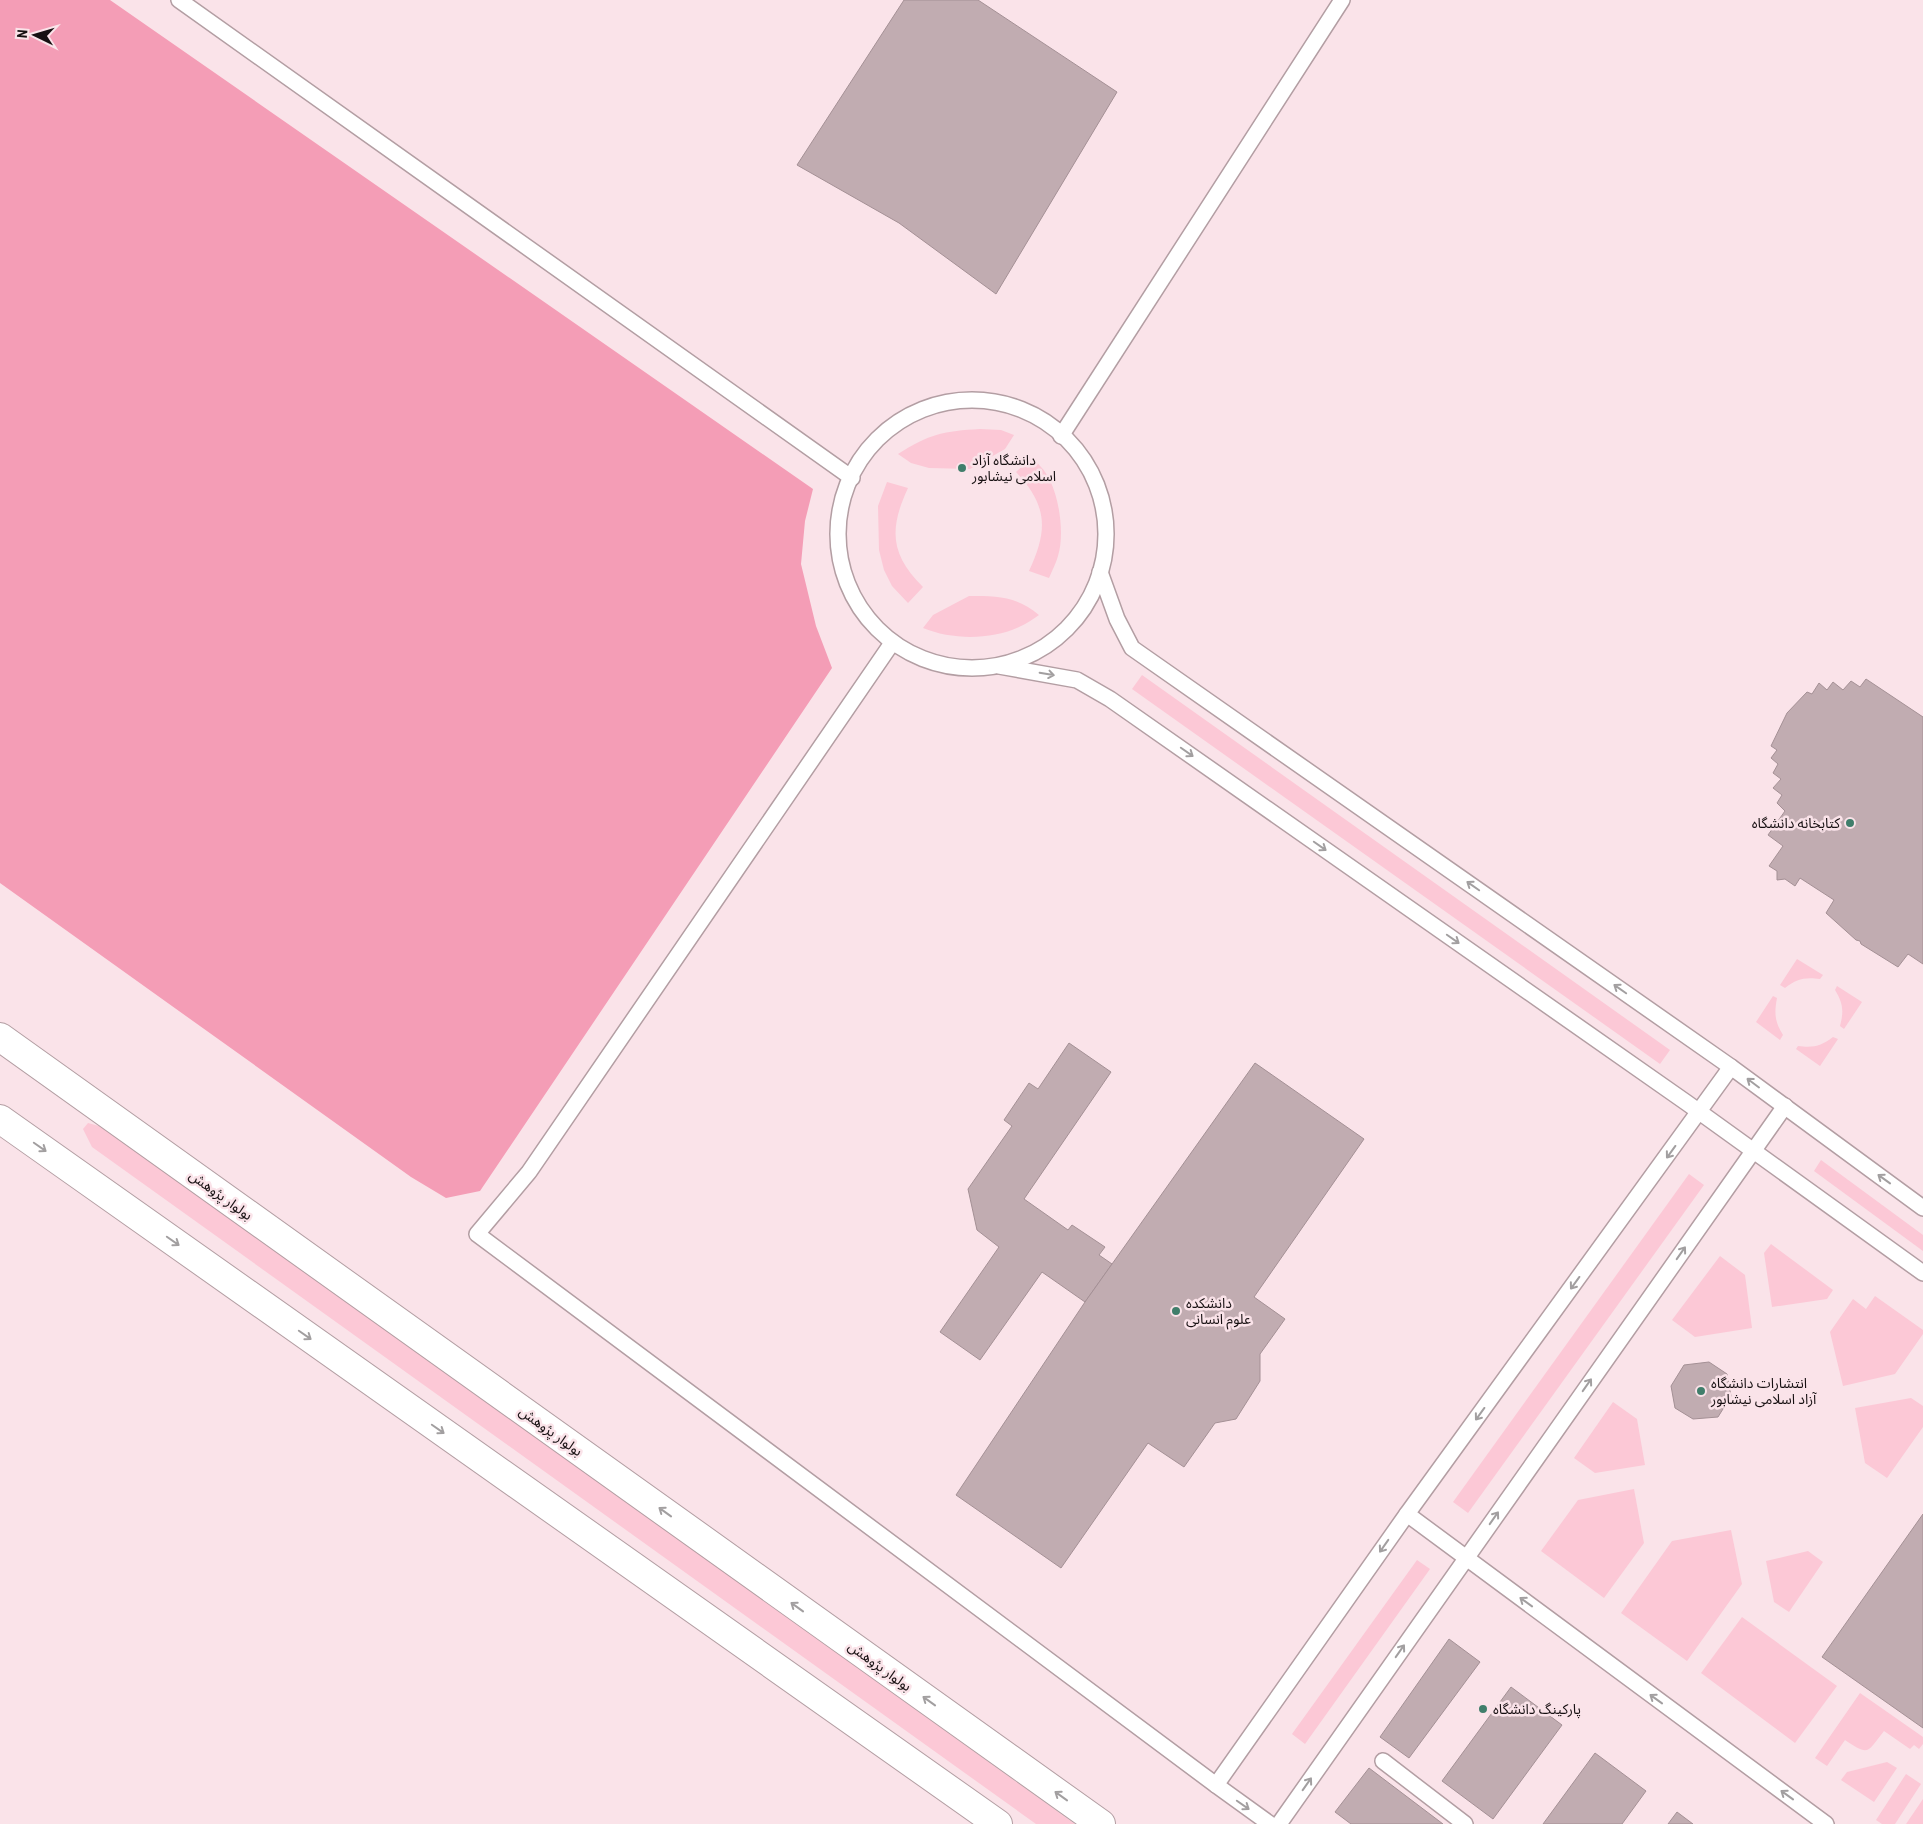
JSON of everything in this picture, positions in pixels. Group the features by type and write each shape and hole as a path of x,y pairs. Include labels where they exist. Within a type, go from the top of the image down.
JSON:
{"main road":[{"name":"بولوار پژوهش","path":"0,1037 1101,1824"},
{"path":"0,1119 998,1824"}],"lane":[{"path":"179,0 852,478"},
{"path":"1061,436 1342,0"},
{"path":"999,666 1040,650 1065,631 1083,609 1100,572 1106,529 1097,484 1074,446 1034,414 991,400 952,400 917,410 879,436 858,461 839,510 839,556 848,589 864,614 892,643 929,662 968,669 999,666 1077,680 1110,698 1754,1150 1923,1273"},
{"path":"1100,572 1118,619 1132,648 1731,1067 1923,1208"},
{"path":"892,643 529,1172 477,1234 1270,1824"},
{"path":"1216,1785 1407,1514 1731,1067"},
{"path":"1279,1824 1785,1106"},
{"path":"1407,1514 1826,1824"},
{"path":"1383,1761 1465,1824"}],"shaded area":[{"path":"0,0 110,0 813,489 805,521 801,564 816,626 832,668 480,1191 446,1198 411,1177 0,883"},
{"path":"980,429 1001,430 1014,435 1005,449 970,469 929,468 911,463 898,454 919,442 937,435"},
{"path":"1032,457 1044,470 1051,483 1060,514 1060,547 1049,578 1029,571 1042,531 1042,519 1034,496 1027,484 1016,472"},
{"path":"887,482 908,488 898,516 896,540 904,563 923,587 908,603 892,586 884,570 879,550 878,506"},
{"path":"969,596 1006,598 1023,604 1039,615 1008,631 984,636 946,635 923,628 933,615"},
{"path":"1142,675 1670,1050 1660,1064 1132,689"},
{"path":"1797,959 1823,975 1820,979 1809,978 1797,981 1785,988 1780,985"},
{"path":"1837,986 1862,1002 1844,1029 1840,1026 1842,1007 1835,990"},
{"path":"1773,996 1777,998 1776,1018 1783,1035 1780,1040 1756,1022"},
{"path":"1833,1037 1838,1039 1820,1066 1796,1049 1798,1046 1817,1046"},
{"path":"88,1123 106,1128 122,1139 1075,1824 1036,1824 92,1147 83,1129"},
{"path":"1821,1160 1923,1235 1923,1251 1814,1171"},
{"path":"1689,1174 1704,1185 1468,1513 1453,1502"},
{"path":"1771,1244 1833,1290 1827,1299 1772,1307 1764,1253"},
{"path":"1720,1256 1745,1275 1752,1328 1695,1337 1672,1320"},
{"path":"1875,1296 1923,1330 1923,1334 1895,1374 1843,1386 1830,1332 1853,1299 1866,1309"},
{"path":"1911,1398 1923,1406 1923,1427 1887,1478 1865,1463 1855,1408"},
{"path":"1613,1402 1637,1419 1645,1465 1595,1473 1574,1458"},
{"path":"1634,1489 1644,1543 1604,1598 1541,1551 1578,1500"},
{"path":"1731,1530 1742,1584 1687,1661 1621,1613 1672,1541"},
{"path":"1808,1551 1823,1562 1789,1612 1774,1602 1766,1561"},
{"path":"1417,1560 1430,1569 1305,1744 1292,1734"},
{"path":"1742,1617 1837,1686 1795,1743 1701,1673"},
{"path":"1860,1693 1923,1737 1923,1744 1919,1749 1914,1745 1910,1749 1884,1731 1868,1750 1859,1749 1845,1740 1827,1766 1815,1758"},
{"path":"1887,1762 1897,1768 1874,1802 1841,1780 1847,1772"},
{"path":"1906,1774 1921,1784 1895,1824 1882,1824 1876,1820"},
{"path":"1923,1799 1923,1824 1906,1824"}],"building":[{"path":"904,0 978,0 1117,92 996,294 899,223 797,165"},
{"name":"کتابخانه دانشگاه","path":"1866,679 1923,717 1923,964 1908,954 1898,967 1861,944 1860,941 1856,940 1826,913 1834,900 1800,878 1795,886 1785,879 1777,880 1777,871 1769,866 1783,846 1768,835 1785,811 1777,803 1782,795 1773,788 1781,779 1773,773 1778,764 1771,758 1777,750 1771,746 1787,713 1807,692 1812,694 1819,683 1827,690 1833,682 1843,690 1851,681 1860,687"},
{"path":"1069,1043 1111,1072 1024,1199 1068,1230 1072,1225 1105,1247 1099,1255 1112,1264 1085,1302 1042,1272 980,1360 940,1332 999,1247 977,1230 968,1189 1012,1126 1004,1120 1029,1083 1038,1089"},
{"name":"دانشکده علوم انسانی","path":"1255,1063 1364,1139 1254,1297 1285,1319 1260,1354 1260,1381 1236,1419 1215,1423 1184,1467 1148,1443 1061,1568 956,1495 1085,1302"},
{"name":"انتشارات دانشگاه آزاد اسلامی نیشابور","path":"1709,1362 1727,1374 1731,1396 1718,1417 1693,1419 1675,1408 1671,1386 1684,1365"},
{"path":"1923,1514 1923,1728 1822,1657"},
{"path":"1449,1639 1480,1662 1409,1758 1380,1737"},
{"path":"1511,1687 1562,1725 1493,1819 1442,1781"},
{"path":"1595,1753 1646,1791 1622,1824 1543,1824"},
{"path":"1369,1768 1443,1824 1351,1824 1335,1812"},
{"path":"1677,1812 1693,1824 1668,1824"}],"place":[{"name":"دانشگاه آزاد اسلامی نیشابور","path":"962,468"},
{"name":"کتابخانه دانشگاه","path":"1850,823"},
{"name":"دانشکده علوم انسانی","path":"1176,1311"},
{"name":"انتشارات دانشگاه آزاد اسلامی نیشابور","path":"1701,1391"},
{"name":"پارکینگ دانشگاه","path":"1483,1709"}]}
